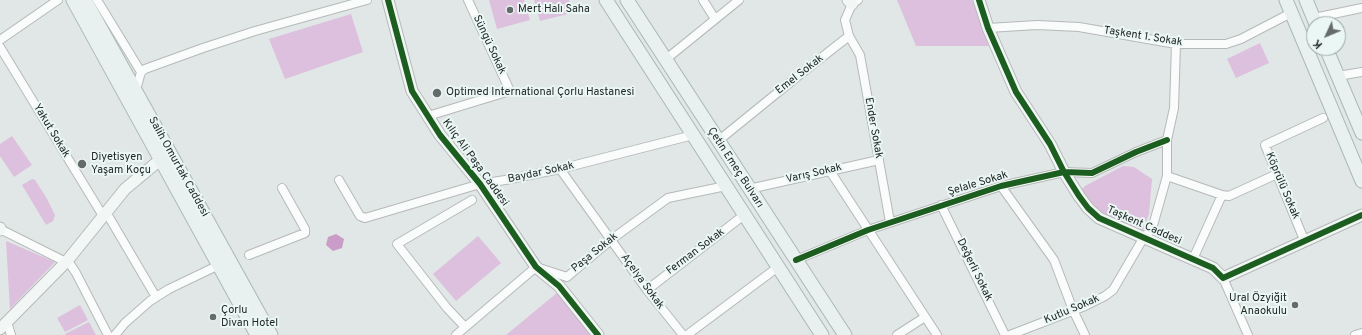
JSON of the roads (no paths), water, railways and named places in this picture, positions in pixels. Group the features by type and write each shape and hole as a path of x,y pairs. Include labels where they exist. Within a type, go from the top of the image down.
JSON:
{"main road":[{"name":"Salih Omurtak Caddesi","path":"73,0 257,335"},
{"name":"Salih Omurtak Caddesi","path":"85,0 270,335"},
{"name":"Çetin Emeç Bulvarı","path":"606,0 822,335"},
{"name":"Çetin Emeç Bulvarı","path":"627,0 845,335"},
{"path":"1286,0 1362,181"},
{"path":"1306,0 1313,16"},
{"path":"1329,56 1362,133"}],"street":[{"path":"0,40 58,0"},
{"path":"97,0 141,72"},
{"path":"136,90 141,72 144,69 256,31 367,0"},
{"name":"Kılıç Ali Paşa Caddesi","path":"388,0 412,91 440,135 480,184 536,267 559,286 598,335"},
{"name":"Süngü Sokak","path":"428,116 510,90 468,0"},
{"path":"703,0 715,19"},
{"path":"665,60 739,0"},
{"name":"Taşkent Caddesi","path":"979,0 988,28 1016,92 1050,144 1064,172 1088,208 1099,218 1214,268 1224,278"},
{"path":"850,36 845,20 853,1"},
{"path":"1333,16 1362,8"},
{"name":"Taşkent 1. Sokak","path":"988,28 1037,25 1079,27 1176,44 1226,44 1241,39 1291,14"},
{"name":"Emel Sokak","path":"718,142 798,76 850,36"},
{"name":"Ender Sokak","path":"850,36 860,55 890,222"},
{"name":"Kutlu Sokak","path":"1010,335 1073,310 1105,296 1113,290 1144,237 1152,228 1167,176 1167,140 1174,108 1176,44"},
{"name":"Yakut Sokak","path":"0,47 156,297"},
{"path":"1338,76 1362,72"},
{"name":"Köprülü Sokak","path":"1305,242 1265,145 1323,118"},
{"name":"Baydar Sokak","path":"339,180 360,216 365,218 480,184 560,169 693,135"},
{"name":"Şelale Sokak","path":"796,260 890,222 1001,186 1064,172 1092,173 1136,152 1167,140"},
{"path":"11,335 3,326 67,261 125,189 160,159"},
{"name":"Varış Sokak","path":"749,189 879,160"},
{"name":"Açelya Sokak","path":"560,169 612,239 647,290 683,335"},
{"path":"830,171 937,335"},
{"path":"1167,176 1229,196 1277,174"},
{"name":"Paşa Sokak","path":"536,267 567,277 612,239 668,198 726,186"},
{"path":"1001,186 1054,260 1073,310 1085,335"},
{"path":"249,255 305,233 306,229 282,188"},
{"path":"1193,259 1222,195"},
{"path":"465,327 439,298 397,244 472,200"},
{"name":"Değerli Sokak","path":"942,205 1005,335"},
{"name":"Ferman Sokak","path":"647,290 744,215"},
{"path":"1248,335 1224,278 1362,215"},
{"path":"0,229 67,261 76,273 108,335"},
{"path":"115,335 137,311 156,297 219,265"},
{"path":"456,335 536,267"},
{"path":"687,335 778,267"},
{"path":"897,335 925,317"},
{"path":"1355,335 1362,333"}],"place":[{"name":"Mert Halı Saha","path":"510,10"},
{"name":"Optimed International Çorlu Hastanesi","path":"437,93"},
{"name":"Diyetisyen Yaşam Koçu","path":"82,164"},
{"name":"Ural Özyiğit Anaokulu","path":"1295,305"},
{"name":"Çorlu Divan Hotel","path":"213,317"}]}
